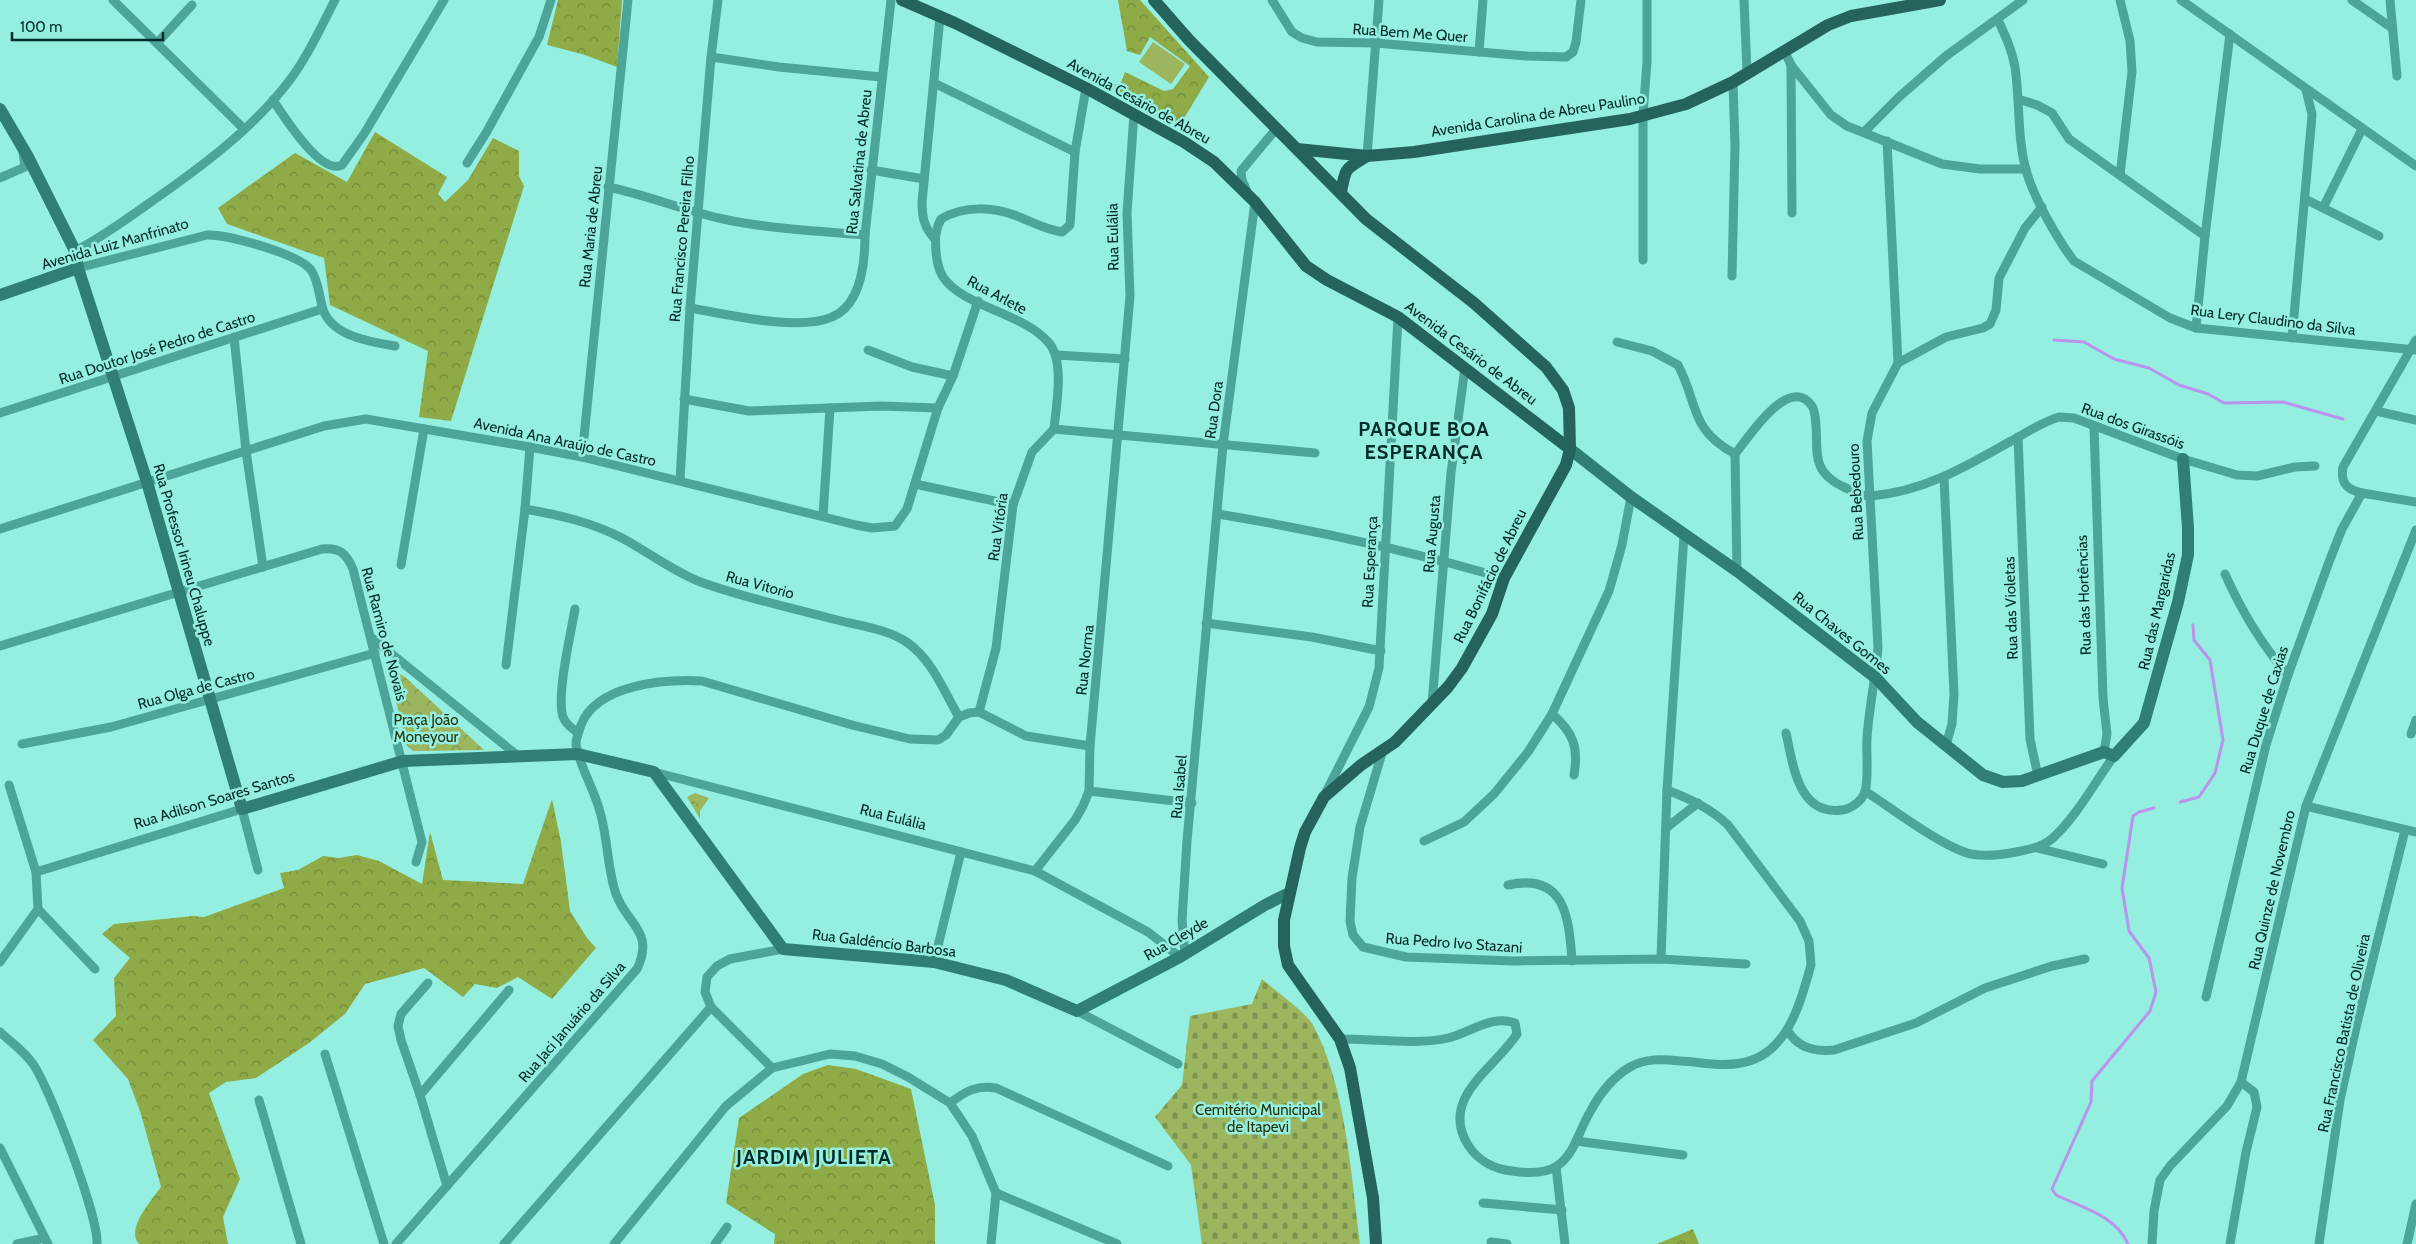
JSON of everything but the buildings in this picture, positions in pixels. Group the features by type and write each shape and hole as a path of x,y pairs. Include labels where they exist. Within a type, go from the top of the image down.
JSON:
{"main road":[{"name":"Avenida Cesário de Abreu","path":"902,0 1086,88 1184,142 1219,166 1252,198 1306,266 1327,280 1398,317 1570,449"},
{"name":"Rua Bonifácio de Abreu","path":"1154,0 1189,40 1366,219 1474,303 1546,367 1563,390 1569,408 1570,449 1566,465 1504,578 1492,614 1475,646 1448,687 1395,742 1382,753 1361,765 1324,796 1305,832 1289,894 1284,920 1284,946 1288,965 1340,1040 1350,1068 1373,1198 1376,1244"},
{"name":"Avenida Carolina de Abreu Paulino","path":"1297,149 1367,156 1442,148 1574,128 1643,115 1686,104 1733,82 1828,25 1851,16 1940,0"},
{"path":"1341,192 1343,179 1348,168 1367,156"}],"street":[{"path":"113,0 158,42 243,128"},
{"path":"75,250 91,243 175,185 273,100 298,67 335,0"},
{"path":"273,100 311,150 323,162 331,166 342,164 364,134 444,0"},
{"path":"467,163 486,133 539,37 551,0"},
{"name":"Rua Maria de Abreu","path":"582,457 628,0"},
{"name":"Rua Francisco Pereira Filho","path":"680,480 690,308 710,57 718,0"},
{"name":"Rua Salvatina de Abreu","path":"690,308 758,320 789,322 832,317 845,307 860,279 864,264 871,170 891,0"},
{"name":"Rua Bem Me Quer","path":"1272,0 1292,32 1302,38 1317,42 1376,42 1479,52 1566,57 1573,52 1576,42 1581,0"},
{"path":"1367,156 1379,0"},
{"path":"1479,52 1483,0"},
{"path":"1643,260 1643,115 1647,62 1647,0"},
{"path":"1744,0 1747,72"},
{"path":"1864,132 1899,97 1946,56 1998,20 2022,0"},
{"path":"2120,0 2130,41 2132,72 2120,175"},
{"path":"2181,0 2416,166"},
{"path":"2352,0 2392,28"},
{"path":"2390,0 2397,76"},
{"path":"158,42 192,5"},
{"path":"940,17 922,218 927,230 934,238 941,219 962,209 977,208 1015,215 1052,231 1062,232 1070,226 1076,152 1086,88"},
{"name":"Rua Lery Claudino da Silva","path":"1998,20 2010,46 2015,66 2026,169 2042,207 2064,248 2074,261 2170,318 2196,328 2414,349"},
{"path":"2196,328 2205,236 2230,34"},
{"path":"1785,52 1791,65 1831,115 1847,126 1942,164 1980,169 2026,169"},
{"path":"710,57 779,67 881,77"},
{"path":"1791,65 1792,213"},
{"path":"1732,276 1735,145 1733,82"},
{"path":"934,83 1076,152"},
{"path":"2292,338 2312,114 2306,90"},
{"path":"2018,99 2037,105 2052,113 2069,139 2205,236"},
{"name":"Rua Professor Irineu Chaluppe","path":"1,112 23,148 75,250 78,268 147,482 258,870"},
{"name":"Rua Eulália","path":"1118,436 1130,296 1127,214 1134,114"},
{"path":"1252,198 1242,180 1242,171 1276,129"},
{"path":"2323,208 2362,129"},
{"path":"1887,141 1898,363 1946,337 1983,328 1990,324 1996,310 1999,278 2025,228 2042,207"},
{"path":"0,178 25,167 23,148"},
{"path":"1219,166 1242,171"},
{"path":"871,170 924,179"},
{"path":"608,188 640,193 698,213 765,226 865,235"},
{"name":"Rua Dora","path":"1206,623 1218,514 1223,445 1252,198"},
{"path":"2304,199 2379,236"},
{"name":"Avenida Luiz Manfrinato","path":"0,295 78,268 121,259 192,238 219,234 301,261 311,269 317,284 322,309"},
{"name":"Rua Arlete","path":"934,238 938,266 943,278 953,287 978,302 1020,321 1049,343 1056,355"},
{"name":"Avenida Ana Araújo de Castro","path":"1,527 344,421 366,419 530,446 582,457 872,528 895,526 907,509 938,408 953,376 978,302"},
{"path":"322,309 342,332 361,339 395,346"},
{"name":"Rua Doutor José Pedro de Castro","path":"0,413 322,309"},
{"name":"Rua Esperança","path":"1324,796 1369,707 1375,688 1381,651 1384,547 1398,317"},
{"path":"0,646 263,566 246,451 234,337"},
{"path":"2416,340 2414,349 2351,449 2341,475 2345,486 2350,490 2416,502"},
{"path":"1617,342 1652,351 1678,365 1704,431 1717,444 1736,454"},
{"path":"868,350 912,366 953,376"},
{"path":"1125,359 1056,355 1058,387 1054,429 1315,453"},
{"name":"Rua Bebedouro","path":"1865,791 1867,736 1876,678 1878,632 1869,496 1868,427 1872,413 1898,363"},
{"name":"Rua Augusta","path":"1432,704 1452,465 1465,367"},
{"path":"1737,571 1736,454 1774,407 1786,398 1796,396 1804,398 1814,410 1817,458 1825,475 1843,488 1869,496"},
{"path":"684,399 749,410 881,406 938,408"},
{"path":"823,516 830,408"},
{"path":"2376,411 2416,420"},
{"name":"Rua dos Girassóis","path":"1869,496 1908,489 1944,478 2018,437 2059,417 2074,418 2183,459 2248,477 2316,466"},
{"name":"Rua das Hortências","path":"2094,426 2103,698 2109,754"},
{"path":"401,565 424,429"},
{"name":"Rua Vitória","path":"979,712 996,648 1013,505 1032,452 1054,429"},
{"name":"Rua Norma","path":"1035,871 1075,820 1089,791 1090,746 1118,436"},
{"name":"Rua das Violetas","path":"2018,437 2030,739 2038,776"},
{"path":"506,665 525,509 530,446"},
{"name":"Rua Chaves Gomes","path":"1570,449 1631,497 1737,571 1876,678 1902,708 1976,771 1994,780 2013,782 2109,754"},
{"name":"Rua das Margaridas","path":"2109,754 2144,723 2178,602 2188,555 2183,459"},
{"path":"1944,478 1954,694 1952,724 1946,746"},
{"path":"915,484 1013,505"},
{"name":"Rua Duque de Caxias","path":"2206,997 2233,887 2252,798 2288,675 2342,529 2362,493"},
{"path":"1424,841 1464,822 1494,794 1528,752 1552,714 1609,591 1622,546 1631,497"},
{"name":"Rua Vitorio","path":"525,509 560,515 598,526 643,550 669,567 726,591 884,633 907,642 921,654 933,669 959,717"},
{"path":"1218,514 1317,532 1444,560 1504,578"},
{"name":"Rua Quinze de Novembro","path":"2152,1244 2156,1198 2160,1180 2170,1166 2227,1106 2241,1082 2306,806 2416,530"},
{"path":"1661,959 1667,790 1684,535"},
{"name":"Rua Ramiro de Novais","path":"263,566 322,549 333,548 342,551 348,559 376,653 422,842 416,862"},
{"path":"2226,574 2254,632 2266,650 2288,675"},
{"path":"575,609 561,710 567,724 578,733"},
{"path":"1206,623 1312,636 1381,651"},
{"name":"Rua Isabel","path":"1183,955 1182,920 1206,623"},
{"path":"372,638 518,756"},
{"name":"Rua Olga de Castro","path":"22,744 111,726 376,653"},
{"path":"578,754 576,742 578,733 590,710 598,702 611,695 655,683 680,680 702,681 852,725 910,739 938,740 946,736 959,717 979,712 1026,736 1090,746"},
{"path":"1552,714 1565,725 1573,737 1577,748 1574,775"},
{"path":"2411,734 2416,720"},
{"path":"1786,733 1794,770 1802,790 1810,802 1827,810 1846,809 1860,800 1865,791 1952,847 1969,854 1985,856 2037,848 2054,838 2064,826 2109,754"},
{"name":"Rua Pedro Ivo Stazani","path":"1382,753 1360,827 1352,878 1350,921 1353,936 1363,947 1406,956 1572,961 1661,959 1746,964"},
{"name":"Rua Eulália","path":"518,756 578,754 1035,871 1148,932 1183,955"},
{"name":"Rua Jaci Januário da Silva","path":"396,1244 637,969 642,958 644,949 641,936 617,896 596,796 578,754"},
{"name":"Rua Adilson Soares Santos","path":"36,872 403,761 518,756"},
{"path":"654,772 783,949 730,959 717,966 707,977 705,992 710,1007 772,1068"},
{"path":"0,962 38,910 36,872 9,786"},
{"path":"1340,1040 1428,1040 1448,1038 1500,1020 1515,1024 1517,1034 1512,1043 1477,1080 1464,1099 1461,1112 1461,1128 1473,1153 1494,1166 1522,1172 1537,1172 1556,1167 1569,1154 1589,1112 1602,1093 1628,1068 1642,1061 1661,1059 1719,1065 1742,1064 1759,1057 1774,1046 1788,1030 1811,964 1809,941 1794,914 1728,825 1715,813 1698,803 1667,790"},
{"path":"1089,791 1192,803"},
{"path":"1666,828 1698,803"},
{"path":"2306,806 2416,832"},
{"name":"Rua Francisco Batista de Oliveira","path":"2319,1244 2340,1100 2405,830"},
{"path":"2037,848 2103,864"},
{"path":"934,962 961,852"},
{"path":"1508,885 1529,883 1541,886 1561,900 1567,912 1570,928 1572,961"},
{"name":"Rua Cleyde","path":"1077,1011 1183,955 1265,905 1289,894"},
{"path":"38,910 94,969"},
{"name":"Rua Galdêncio Barbosa","path":"783,949 934,962 1006,980 1077,1011 1178,1064"},
{"path":"1788,1030 1798,1042 1821,1052 1834,1050 1892,1033 1985,988 2052,966 2085,959"},
{"path":"428,983 401,1014 398,1026 400,1040 420,1095 447,1186"},
{"path":"420,1095 509,990"},
{"path":"504,1244 710,1007"},
{"path":"0,1032 33,1063 49,1093 92,1211 98,1235 97,1244"},
{"path":"325,1054 384,1244"},
{"path":"614,1244 726,1106 772,1068 830,1054 855,1056 882,1064 908,1076 950,1103 972,1136 996,1193 991,1244"},
{"path":"2230,1244 2246,1152 2258,1107 2254,1092 2241,1082"},
{"path":"950,1103 968,1090 982,1086 996,1088 1168,1166"},
{"path":"259,1100 301,1244"},
{"path":"1576,1141 1683,1155"},
{"path":"0,1148 47,1241 17,1244"},
{"path":"1556,1167 1565,1244"},
{"path":"996,1193 1117,1244"},
{"path":"1483,1203 1562,1210"},
{"path":"2407,1244 2416,1204"},
{"path":"715,1244 727,1227"},
{"path":"1491,1242 1507,1244"}],"green space":[{"path":"558,0 622,0 617,67 582,54 547,45"},
{"path":"1118,0 1140,0 1209,77 1178,128 1092,80 1120,85 1125,72 1164,91 1173,89 1190,66 1150,37 1140,55 1127,51"},
{"path":"1153,42 1185,64 1171,84 1139,62"},
{"path":"375,132 447,177 438,194 445,202 468,180 493,138 519,151 519,176 524,186 451,421 419,417 428,351 330,305 324,258 227,224 218,208 295,153 347,182"},
{"name":"Praça João Moneyour","path":"396,672 405,677 484,750 413,751 406,745 392,683"},
{"path":"695,793 709,798 700,811 700,819 687,797"},
{"path":"552,799 561,842 570,911 587,938 596,948 552,999 518,977 497,988 475,984 463,997 424,968 365,984 345,1014 309,1043 256,1078 226,1082 209,1093 240,1179 223,1217 228,1244 139,1244 135,1231 137,1223 161,1187 141,1114 128,1079 93,1040 116,1016 114,978 130,958 102,934 114,924 193,916 204,917 284,888 280,873 298,870 323,856 339,858 357,855 379,861 422,884 430,832 443,880 523,884"},
{"name":"Cemitério Municipal de Itapevi","path":"1262,979 1310,1020 1324,1049 1340,1103 1350,1160 1360,1244 1202,1244 1191,1165 1155,1117 1182,1085 1190,1016 1252,1004"},
{"path":"828,1065 856,1069 911,1089 935,1205 935,1244 774,1244 775,1234 726,1203 739,1118 803,1074"},
{"path":"1693,1229 1699,1244 1657,1244"}],"waterway":[{"path":"2054,340 2084,342 2114,359 2149,368 2179,385 2208,394 2224,403 2283,402 2343,419"},
{"path":"2180,802 2199,797 2215,773 2223,740 2210,660 2194,640 2193,625"},
{"path":"2128,1244 2123,1234 2107,1220 2056,1195 2052,1189 2091,1102 2092,1081 2150,1011 2156,992 2149,958 2129,931 2122,888 2133,816 2139,812 2154,808"}],"district":[{"name":"PARQUE BOA ESPERANÇA","path":"1424,440"},
{"name":"JARDIM JULIETA","path":"814,1157"}]}
